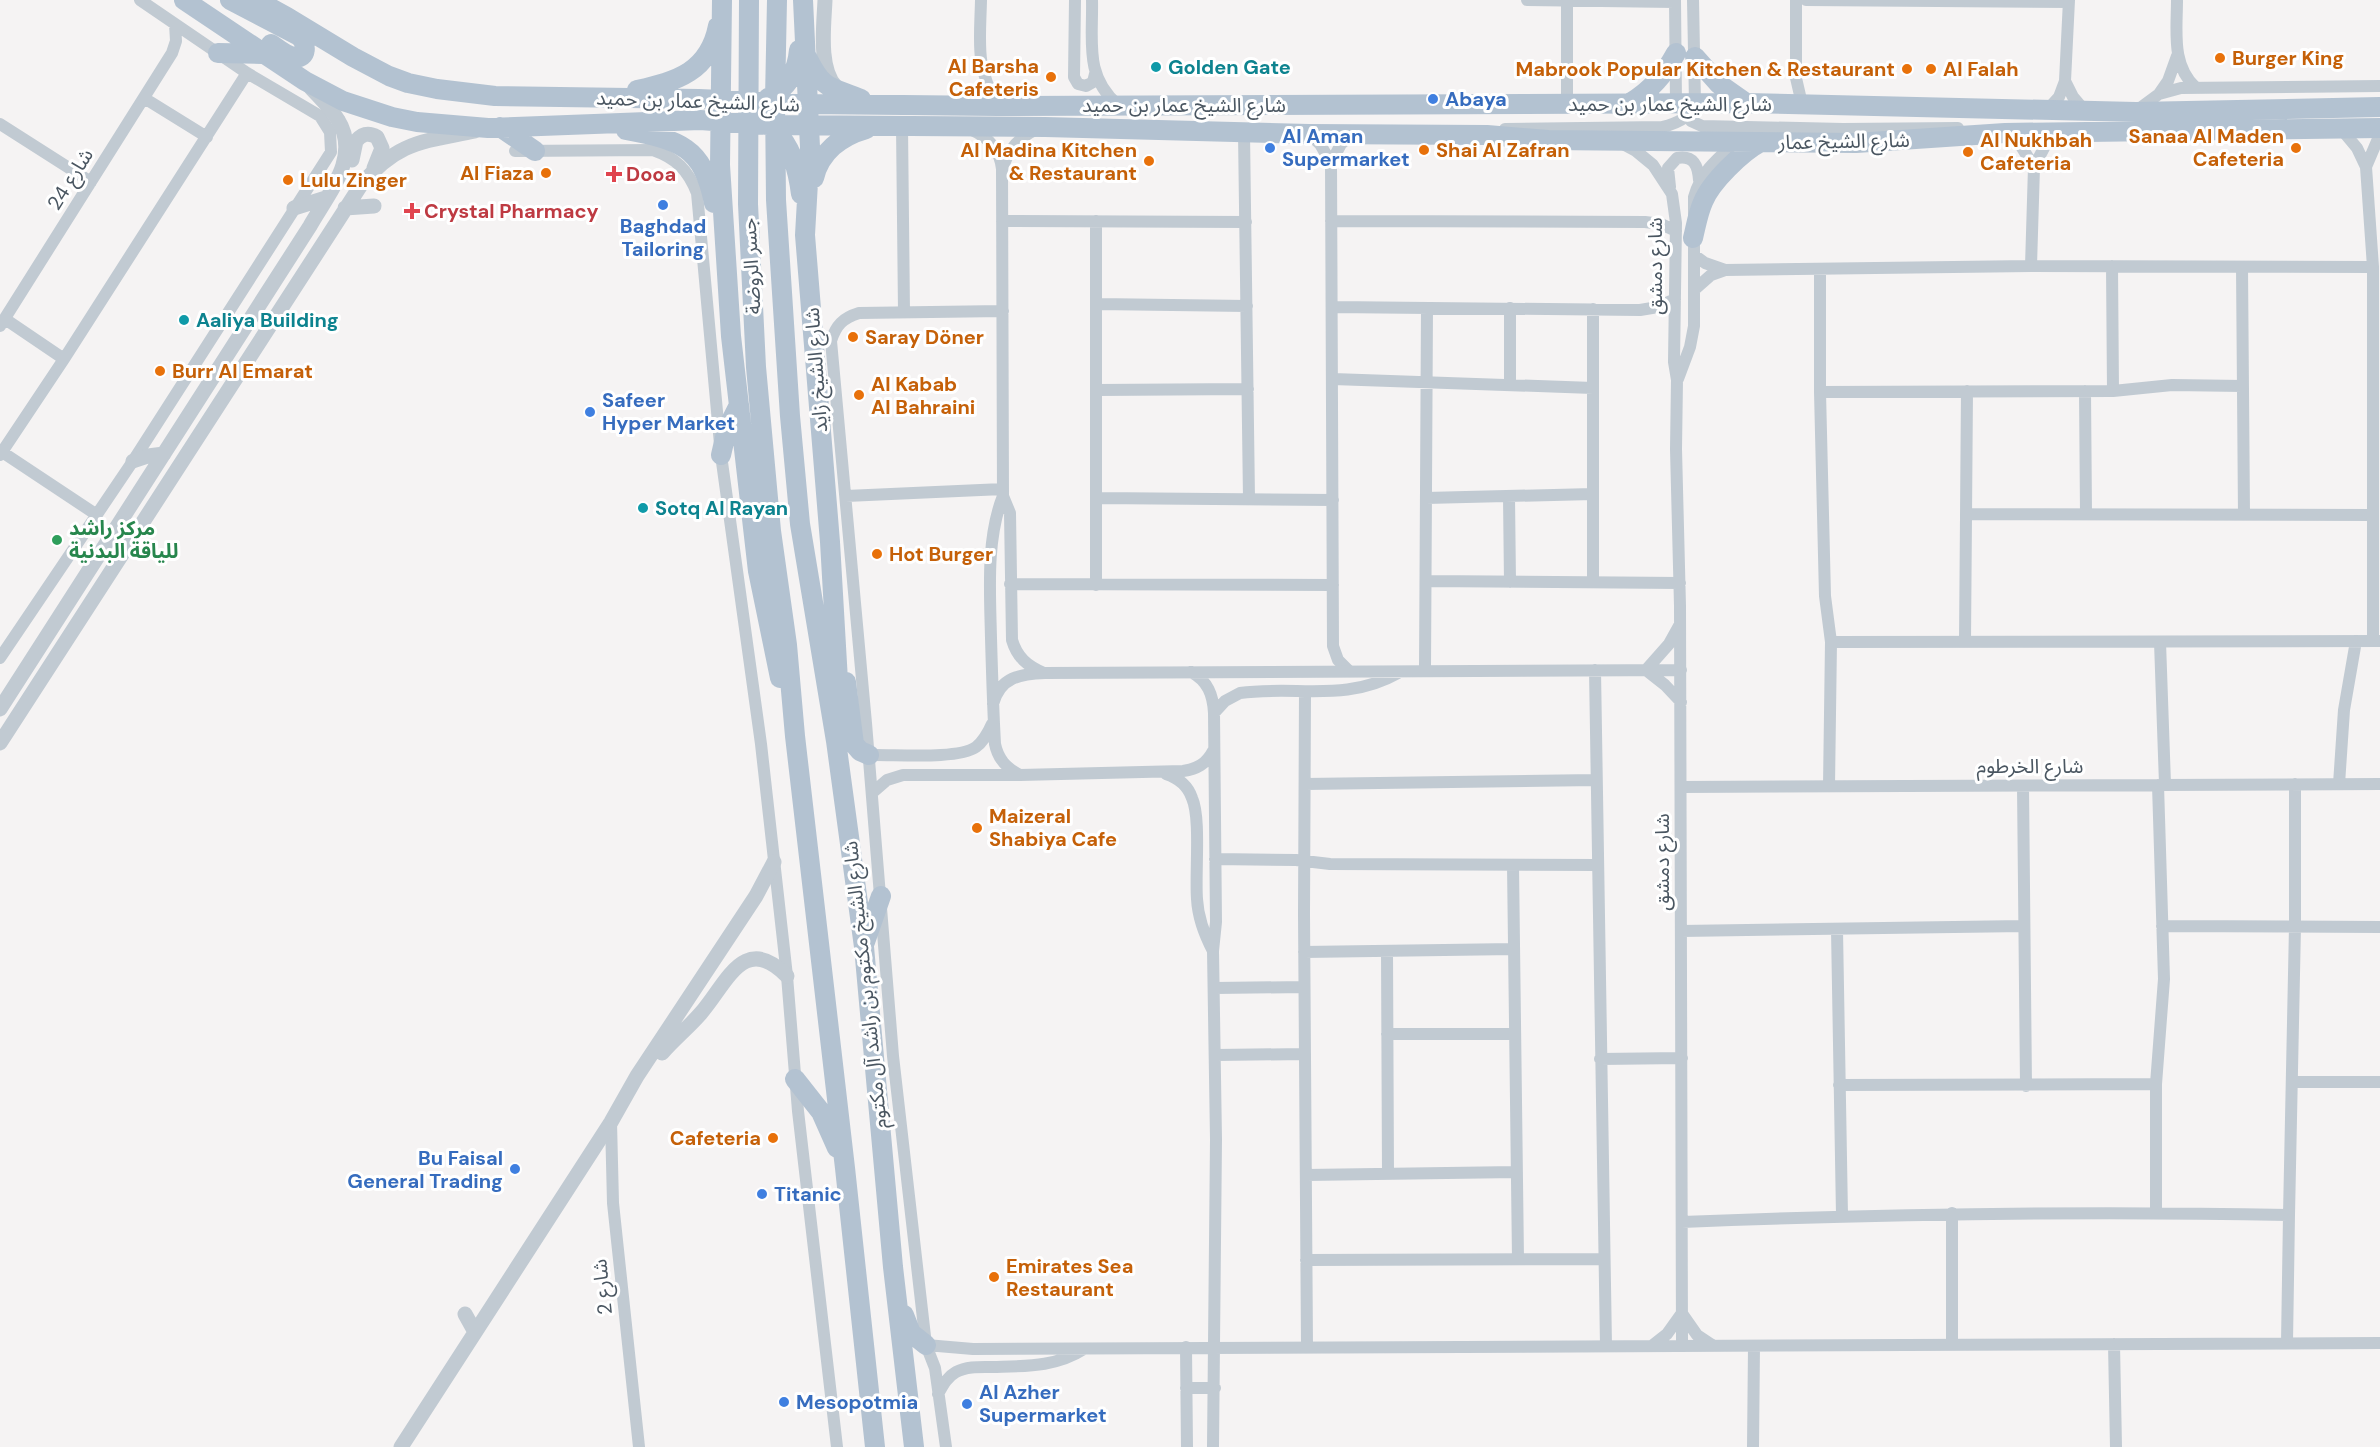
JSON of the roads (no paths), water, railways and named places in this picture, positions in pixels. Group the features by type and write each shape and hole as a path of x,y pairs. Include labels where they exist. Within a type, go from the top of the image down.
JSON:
{"main road":[{"path":"192,5 224,13 293,58 300,57 304,53 306,46 304,40 299,36 230,0"},
{"name":"شارع الشيخ عمار بن حميد","path":"256,0 287,16 353,57 408,83 437,89 495,96 608,98 743,109 808,125 1045,127 1309,134"},
{"name":"جسر الروضة","path":"749,0 747,111 750,245 756,367 771,531"},
{"name":"جسر الروضة","path":"777,0 775,99 778,250 785,362 800,524"},
{"path":"608,98 670,83 696,67 712,45 722,1"},
{"path":"722,1 722,43 743,109 738,147 729,176 724,205"},
{"path":"795,736 774,654 758,571 731,336 720,165 743,109 787,86 796,66 803,1"},
{"name":"شارع الشيخ زايد","path":"803,1 805,53 798,104 808,125 810,170 806,235 839,681 840,708 836,741"},
{"name":"شارع الشيخ عمار بن حميد","path":"192,5 262,54 343,101 392,117 417,122 494,128 700,120 743,109 798,104 1119,106 1630,103 1686,108 1746,102 2136,112"},
{"path":"218,53 262,54"},
{"path":"805,53 822,81 835,90 875,104"},
{"path":"1630,103 1652,87 1685,55 1719,84 1746,102"},
{"path":"2136,112 2380,107"},
{"path":"743,109 781,136 788,147 800,181 806,235"},
{"path":"600,125 672,141 693,154 701,164 710,184 727,267"},
{"path":"809,279 814,179 819,163 830,149 849,135 876,126"},
{"path":"494,128 535,151"},
{"name":"شارع الشيخ عمار","path":"1309,134 1487,135 1548,140 1884,143 2005,133 2380,128"},
{"path":"738,147 760,138 773,139 788,147"},
{"path":"1688,241 1707,194 1737,158 1761,142"},
{"path":"721,455 727,429 739,405"},
{"name":"شارع الشيخ مكتوم بن راشد آل مكتوم","path":"800,524 836,741 864,947 895,1284 914,1447"},
{"name":"شارع الشيخ مكتوم بن راشد آل مكتوم","path":"771,531 787,645 795,736 875,1447"},
{"path":"830,542 834,559 851,731 854,744 860,751 869,754"},
{"path":"864,947 881,896"},
{"path":"795,1079 821,1112 845,1168"},
{"path":"895,1284 911,1333 926,1346"},
{"path":"864,1447 872,1417"}],"street":[{"path":"0,658 133,461 331,152 330,132 320,116 247,72 140,0"},
{"path":"825,0 827,76 835,86 855,96"},
{"path":"981,0 980,63 986,84 998,106"},
{"path":"1074,0 1074,78 1078,84 1086,86 1093,82 1095,75"},
{"path":"1092,0 1095,75 1102,89 1119,106"},
{"path":"1527,0 1675,1 1685,55 1686,108 1702,126 1824,129 1980,128 2005,133 2021,146 2034,167"},
{"path":"1487,135 1514,128 1662,127 1676,123 1686,108 1685,55 1693,0"},
{"path":"1796,0 1796,78 1802,104"},
{"path":"1806,0 2069,1 2066,81 2059,97 2047,110"},
{"path":"2177,0 2177,56 2182,70 2196,88"},
{"path":"1567,1 1567,104"},
{"name":"شارع 24","path":"2,322 172,52 176,41 175,24"},
{"path":"172,52 197,39"},
{"path":"2136,112 2158,94 2168,81 2177,56"},
{"path":"97,515 1,454 247,72"},
{"path":"0,709 310,226 343,168 346,144 339,121 305,81"},
{"path":"2066,81 2073,97 2084,110"},
{"path":"2158,94 2173,89 2196,88 2380,86"},
{"path":"144,98 207,137"},
{"path":"0,124 91,182"},
{"path":"902,126 904,312"},
{"path":"1002,169 1009,152 1020,138 1045,127"},
{"path":"372,171 390,156 410,145 494,128"},
{"path":"961,128 977,132 989,141 997,151 1002,169 1003,493 997,515 990,580 993,704 997,752 1006,766 1020,776"},
{"path":"1831,642 2376,641 2373,515 2377,411 2373,267 2366,166 2357,148 2342,130"},
{"path":"1244,133 1249,499"},
{"path":"1349,671 1338,660 1333,646 1331,163 1341,144 1354,133"},
{"path":"2031,266 2034,167 2046,144 2059,133"},
{"path":"0,743 345,208 372,171 382,148 377,137 365,134 356,141 349,170 336,193 310,226"},
{"path":"1309,134 1320,144 1331,163"},
{"path":"2366,166 2380,134"},
{"name":"شارع دمشق","path":"1617,141 1636,151 1653,165 1672,194 1688,241 1694,290 1693,336 1677,380"},
{"name":"شارع دمشق","path":"1682,1345 1681,670 1677,380 1674,362 1675,299 1700,180 1713,162 1737,141"},
{"path":"515,151 653,150 675,160 691,178 697,193 721,455 761,744 787,976 795,1079 837,1447"},
{"path":"1672,194 1668,168 1677,158 1691,159 1696,164 1700,180"},
{"path":"294,208 326,198"},
{"path":"345,208 374,206"},
{"path":"1002,221 1246,222"},
{"path":"1096,221 1096,585"},
{"path":"1331,221 1645,222 1661,224 1688,241 1705,263 1725,270"},
{"path":"1694,290 1711,275 1725,270 2031,266 2373,267"},
{"path":"2112,266 2113,391"},
{"path":"2242,267 2244,514"},
{"path":"1820,269 1820,392 1825,596 1831,642 1829,786"},
{"path":"1333,307 1649,309 1675,299"},
{"path":"1097,304 1247,306"},
{"path":"1425,670 1427,308"},
{"path":"1510,308 1510,385"},
{"path":"1593,309 1593,582"},
{"path":"946,1447 935,1368 926,1346 893,1056 869,754 831,341 840,322 859,313 1003,311"},
{"path":"2,322 64,359"},
{"path":"1333,379 1593,388"},
{"path":"1820,392 2113,391 2172,386 2243,386"},
{"path":"1097,390 1248,389"},
{"path":"1965,642 1968,391"},
{"path":"2085,391 2086,513"},
{"path":"133,461 164,454"},
{"path":"846,496 1003,493"},
{"path":"1003,493 1010,513 1011,630 1015,649 1027,665 1045,673"},
{"path":"1426,498 1593,494"},
{"path":"1509,497 1510,582"},
{"path":"1097,498 1333,500"},
{"path":"1966,514 2373,515"},
{"path":"1426,580 1680,583"},
{"path":"1010,584 1333,585"},
{"path":"1646,670 1669,644 1680,624"},
{"path":"2339,784 2344,710 2356,641"},
{"path":"2156,1213 2157,1084 2164,979 2160,642"},
{"path":"1317,671 1326,663 1333,646"},
{"path":"1214,713 1225,701 1240,693 1335,692 1363,687 1401,670"},
{"path":"1595,670 1606,1346"},
{"path":"1646,670 1681,702"},
{"path":"993,704 995,696 1006,681 1022,674 1681,670"},
{"path":"1191,672 1202,679 1210,690 1214,713 1216,922 1213,951 1216,1055 1213,1447"},
{"path":"1305,692 1304,987 1307,1346"},
{"path":"869,754 969,751 985,739 994,720"},
{"path":"872,793 887,780 903,775 1020,776 1182,771 1197,768 1209,758 1213,751"},
{"path":"1162,772 1184,784 1193,798 1196,815 1198,911 1213,951"},
{"path":"1305,784 1596,780"},
{"path":"2287,1343 2295,926 2295,784"},
{"name":"شارع الخرطوم","path":"1681,786 2380,784"},
{"path":"2023,786 2026,1086"},
{"path":"1215,859 1304,861 1323,864 1597,865"},
{"path":"633,1087 637,1076 756,896 774,862"},
{"path":"1513,865 1518,1259"},
{"path":"1681,931 2024,926"},
{"path":"2162,926 2380,927"},
{"path":"1837,930 1842,1215"},
{"path":"1304,952 1514,950"},
{"path":"1387,951 1388,1174"},
{"path":"401,1447 633,1087 669,1045 702,1013 738,964 748,959 769,960 787,976"},
{"path":"1215,988 1304,987"},
{"path":"1387,1034 1515,1034"},
{"path":"1216,1055 1305,1054"},
{"path":"1600,1059 1682,1058"},
{"path":"2292,1082 2380,1082"},
{"path":"1839,1085 2157,1084"},
{"name":"شارع 2","path":"611,1122 613,1203 639,1447"},
{"path":"1306,1175 1517,1172"},
{"path":"1682,1222 1952,1213 2289,1215"},
{"path":"1952,1213 1952,1345"},
{"path":"1306,1260 1604,1259"},
{"path":"1653,1345 1667,1334 1682,1312"},
{"path":"1682,1312 1697,1335 1713,1346"},
{"path":"465,1314 475,1332"},
{"path":"926,1346 973,1349 1215,1346 2380,1343"},
{"path":"2114,1344 2116,1447"},
{"path":"1753,1447 1754,1346"},
{"path":"938,1394 949,1377 961,1370 980,1367 1045,1365 1067,1359 1087,1347"},
{"path":"1186,1347 1187,1447"},
{"path":"1186,1388 1215,1388"}],"place":[{"name":"Burger King","path":"2220,58"},
{"name":"Golden Gate","path":"1156,67"},
{"name":"Mabrook Popular Kitchen & Restaurant","path":"1907,69"},
{"name":"Al Falah","path":"1931,69"},
{"name":"Al Barsha Cafeteris","path":"1051,77"},
{"name":"Abaya","path":"1433,99"},
{"name":"Al Aman Supermarket","path":"1270,148"},
{"name":"Sanaa Al Maden Cafeteria","path":"2296,148"},
{"name":"Shai Al Zafran","path":"1424,150"},
{"name":"Al Nukhbah Cafeteria","path":"1968,152"},
{"name":"Al Madina Kitchen & Restaurant","path":"1149,161"},
{"name":"Al Fiaza","path":"546,173"},
{"name":"Dooa","path":"614,174"},
{"name":"Lulu Zinger","path":"288,180"},
{"name":"Baghdad Tailoring","path":"663,205"},
{"name":"Crystal Pharmacy","path":"412,211"},
{"name":"Aaliya Building","path":"184,320"},
{"name":"Saray Döner","path":"853,337"},
{"name":"Burr Al Emarat","path":"160,371"},
{"name":"Al Kabab Al Bahraini","path":"859,395"},
{"name":"Safeer Hyper Market","path":"590,412"},
{"name":"Sotq Al Rayan","path":"643,508"},
{"name":"مركز راشد للياقة البدنية","path":"57,540"},
{"name":"Hot Burger","path":"877,554"},
{"name":"Maizeral Shabiya Cafe","path":"977,828"},
{"name":"Cafeteria","path":"773,1138"},
{"name":"Bu Faisal General Trading","path":"515,1169"},
{"name":"Titanic","path":"762,1194"},
{"name":"Emirates Sea Restaurant","path":"994,1277"},
{"name":"Mesopotmia","path":"784,1402"},
{"name":"Al Azher Supermarket","path":"967,1404"}]}
